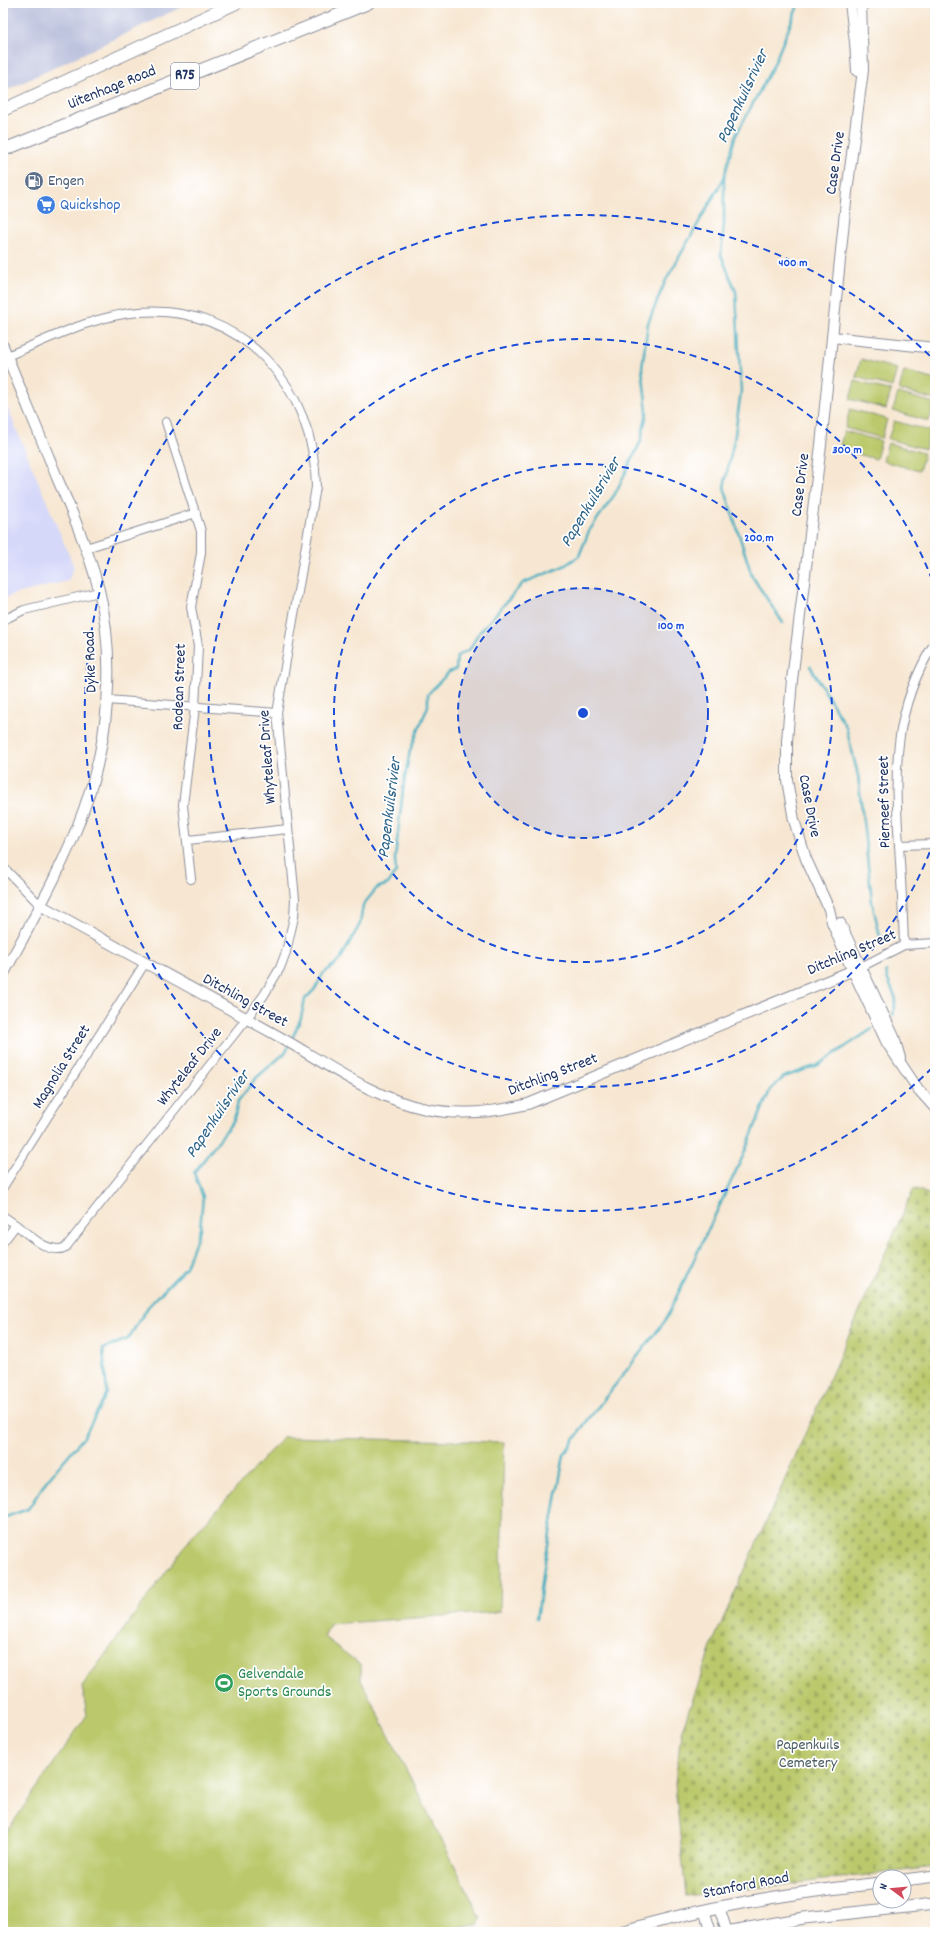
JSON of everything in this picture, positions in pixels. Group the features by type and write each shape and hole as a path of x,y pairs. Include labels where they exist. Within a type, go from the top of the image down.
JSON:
{"main road":[{"name":"Uitenhage Road","path":"3,110 236,3"},
{"name":"Uitenhage Road","path":"3,150 368,3"},
{"path":"912,1879 935,1876"},
{"name":"Stanford Road","path":"621,1932 719,1907 799,1892 872,1883"},
{"path":"726,1932 804,1918 935,1904"},
{"path":"774,1932 804,1918"}],"street":[{"name":"Case Drive","path":"850,3 855,42 859,107"},
{"name":"Case Drive","path":"861,3 863,70 847,192 821,445 792,680 786,741 787,780 794,820 806,859 829,909 832,922 857,968 882,1032 893,1052 900,1060 918,1089 935,1108"},
{"name":"Whyteleaf Drive","path":"3,1216 49,1248 62,1249 66,1247 247,1018 264,995 280,968 290,934 295,898 277,713 316,487 315,464 309,433 296,401 281,378 264,358 233,333 208,320 171,312 137,312 102,318 7,356"},
{"path":"832,337 935,348"},
{"name":"Dyke Road","path":"3,346 86,548 99,592 106,640 107,700 99,760 85,807 40,905 3,975"},
{"name":"Rodean Street","path":"166,422 196,513 201,531 202,542 191,607 198,646 195,707 184,799 191,879"},
{"path":"86,548 196,513"},
{"path":"3,620 24,610 99,592"},
{"name":"Pierneef Street","path":"904,945 895,780 900,735 913,685 935,642"},
{"path":"107,700 277,713"},
{"path":"188,840 288,830"},
{"path":"899,845 935,844"},
{"path":"3,867 40,905"},
{"name":"Ditchling Street","path":"40,905 247,1018 361,1084 400,1101 442,1112 484,1112 528,1104 857,968 904,945 935,943"},
{"name":"Magnolia Street","path":"3,1187 145,962"},
{"path":"3,1242 16,1225"},
{"path":"719,1907 726,1932"},
{"path":"704,1910 712,1932"}],"shaded area":[{"path":"3,3 190,3 3,92"},
{"path":"3,397 74,567 68,581 12,595 3,600"}],"green space":[{"path":"861,359 897,369 892,387 856,377"},
{"path":"904,371 935,380 935,400 899,390"},
{"path":"855,381 891,391 886,409 850,399"},
{"path":"898,393 934,403 929,421 893,411"},
{"path":"850,409 887,419 882,438 845,428"},
{"path":"894,421 930,431 925,449 888,439"},
{"path":"844,431 881,441 876,459 839,449"},
{"path":"888,443 924,453 919,471 883,461"},
{"name":"Papenkuils Cemetery","path":"914,1188 935,1197 935,1867 912,1870 872,1869 872,1874 686,1896 675,1784 681,1733 712,1644"},
{"name":"Gelvendale Sports Grounds","path":"283,1437 504,1442 500,1612 330,1624 324,1637 361,1665 361,1680 481,1918 478,1925 463,1926 452,1932 3,1932 3,1837 87,1715 82,1686 191,1538"}],"waterway":[{"name":"Papenkuilsrivier","path":"291,1041 301,1018 305,999 315,989 323,974 340,960 360,924 363,905 377,888 388,884 396,872 395,858 404,782 410,751 428,706 428,694 449,672 456,669 457,656 470,649 478,634 523,583 564,566 579,556 589,531 615,494 641,441 647,412 642,368 648,323 665,282 724,178 735,137 774,64 799,3"},
{"path":"724,179 724,223 721,255 736,292 741,391 735,435 724,487 752,576 783,623"},
{"path":"810,666 846,727 858,775 872,902 882,945"},
{"path":"886,971 887,978 896,999 893,1015"},
{"path":"537,1619 544,1567 564,1455 584,1425 665,1321 743,1156 770,1090 784,1077 818,1065 872,1029"},
{"name":"Papenkuilsrivier","path":"3,1518 28,1509 47,1480 84,1437 107,1393 103,1349 128,1339 148,1307 186,1267 200,1229 203,1197 194,1173 234,1120 238,1101 256,1078 285,1053 289,1046"}],"place":[{"name":"Engen","path":"34,181"},
{"name":"Quickshop","path":"46,205"},
{"name":"Gelvendale Sports Grounds","path":"224,1683"}]}
